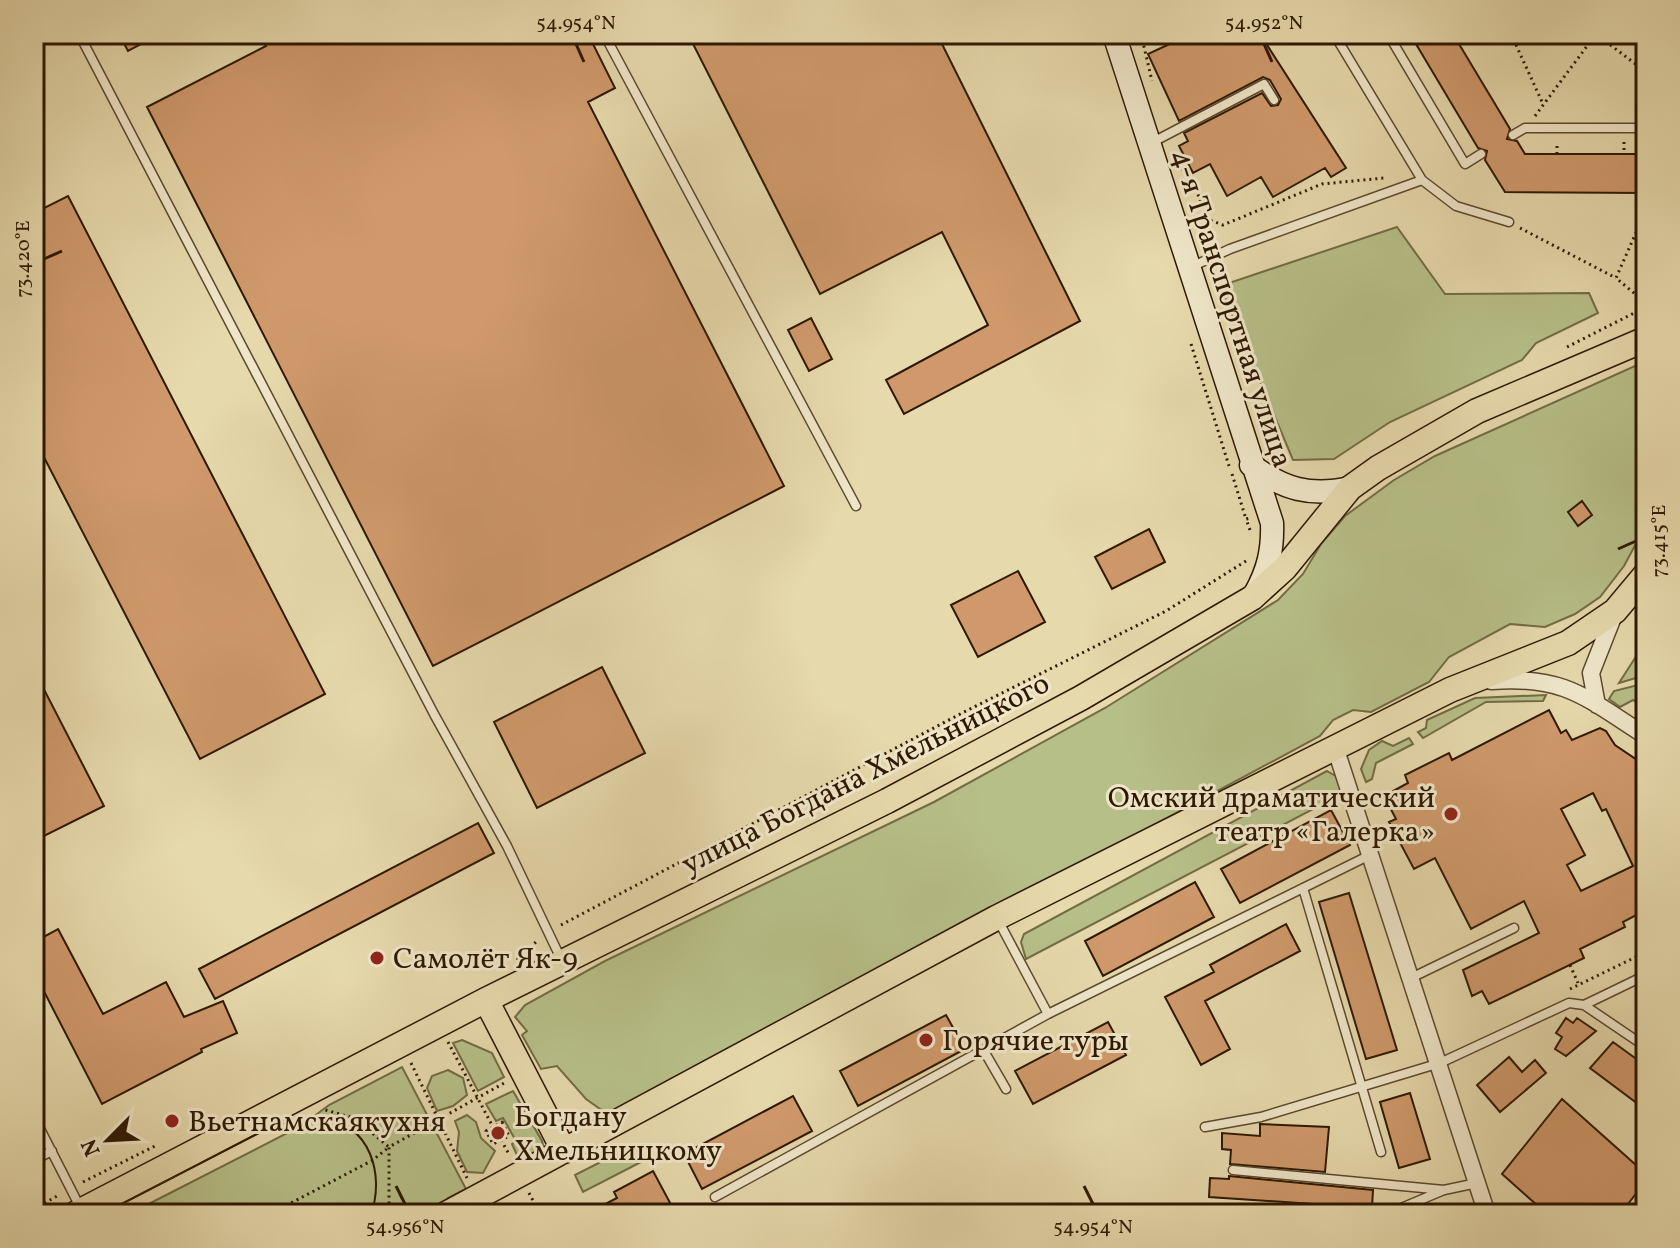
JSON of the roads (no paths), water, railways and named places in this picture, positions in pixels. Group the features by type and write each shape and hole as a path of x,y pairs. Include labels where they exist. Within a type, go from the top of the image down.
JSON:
{"main road":[{"name":"4-я Транспортная улица","path":"1114,34 1158,139 1189,268 1267,509 1273,545 1268,570 1252,598"},
{"name":"улица Богдана Хмельницкого","path":"79,1212 486,1000 887,801 1081,698 1252,598 1285,568 1350,488 1477,411 1646,339"},
{"path":"1251,465 1274,483 1302,492 1326,493 1350,488"},
{"path":"446,1214 996,918 1335,747 1471,682 1568,643 1615,611 1646,574"},
{"path":"486,1000 564,1151"}],"street":[{"path":"1597,705 1591,673 1615,611"},
{"path":"1471,682 1538,679 1578,692 1646,736"},
{"path":"1335,747 1487,1214"}],"lane":[{"path":"79,34 434,714 507,846 563,962"},
{"path":"604,34 856,506"},
{"path":"1334,34 1422,180 1456,206 1509,222"},
{"path":"1388,34 1465,164 1481,154"},
{"path":"1158,139 1264,84 1274,100"},
{"path":"1513,135 1525,128 1646,128"},
{"path":"1189,268 1230,249 1422,180"},
{"path":"715,1197 1048,1014 1371,854"},
{"path":"1303,888 1381,1152"},
{"path":"996,918 1048,1014"},
{"path":"1411,978 1514,928"},
{"path":"1584,1005 1646,975"},
{"path":"1205,1127 1261,1117 1440,1063 1554,1007 1569,1003 1584,1005 1646,1047"},
{"path":"984,1051 1006,1089"},
{"path":"34,1117 79,1212"},
{"path":"34,1160 52,1151"},
{"path":"1233,1170 1444,1190"},
{"path":"1387,1214 1444,1190 1477,1183"}],"tram line":[{"path":"102,1214 267,1129 294,1120 315,1118 338,1122 352,1130 370,1153 376,1183 371,1214"}],"place":[{"name":"Омский драматический театр «Галерка»","path":"1451,814"},
{"name":"Самолёт Як-9","path":"377,958"},
{"name":"Горячие туры","path":"926,1040"},
{"name":"Вьетнамскаякухня","path":"172,1121"},
{"name":"Богдану Хмельницкому","path":"498,1133"}]}
